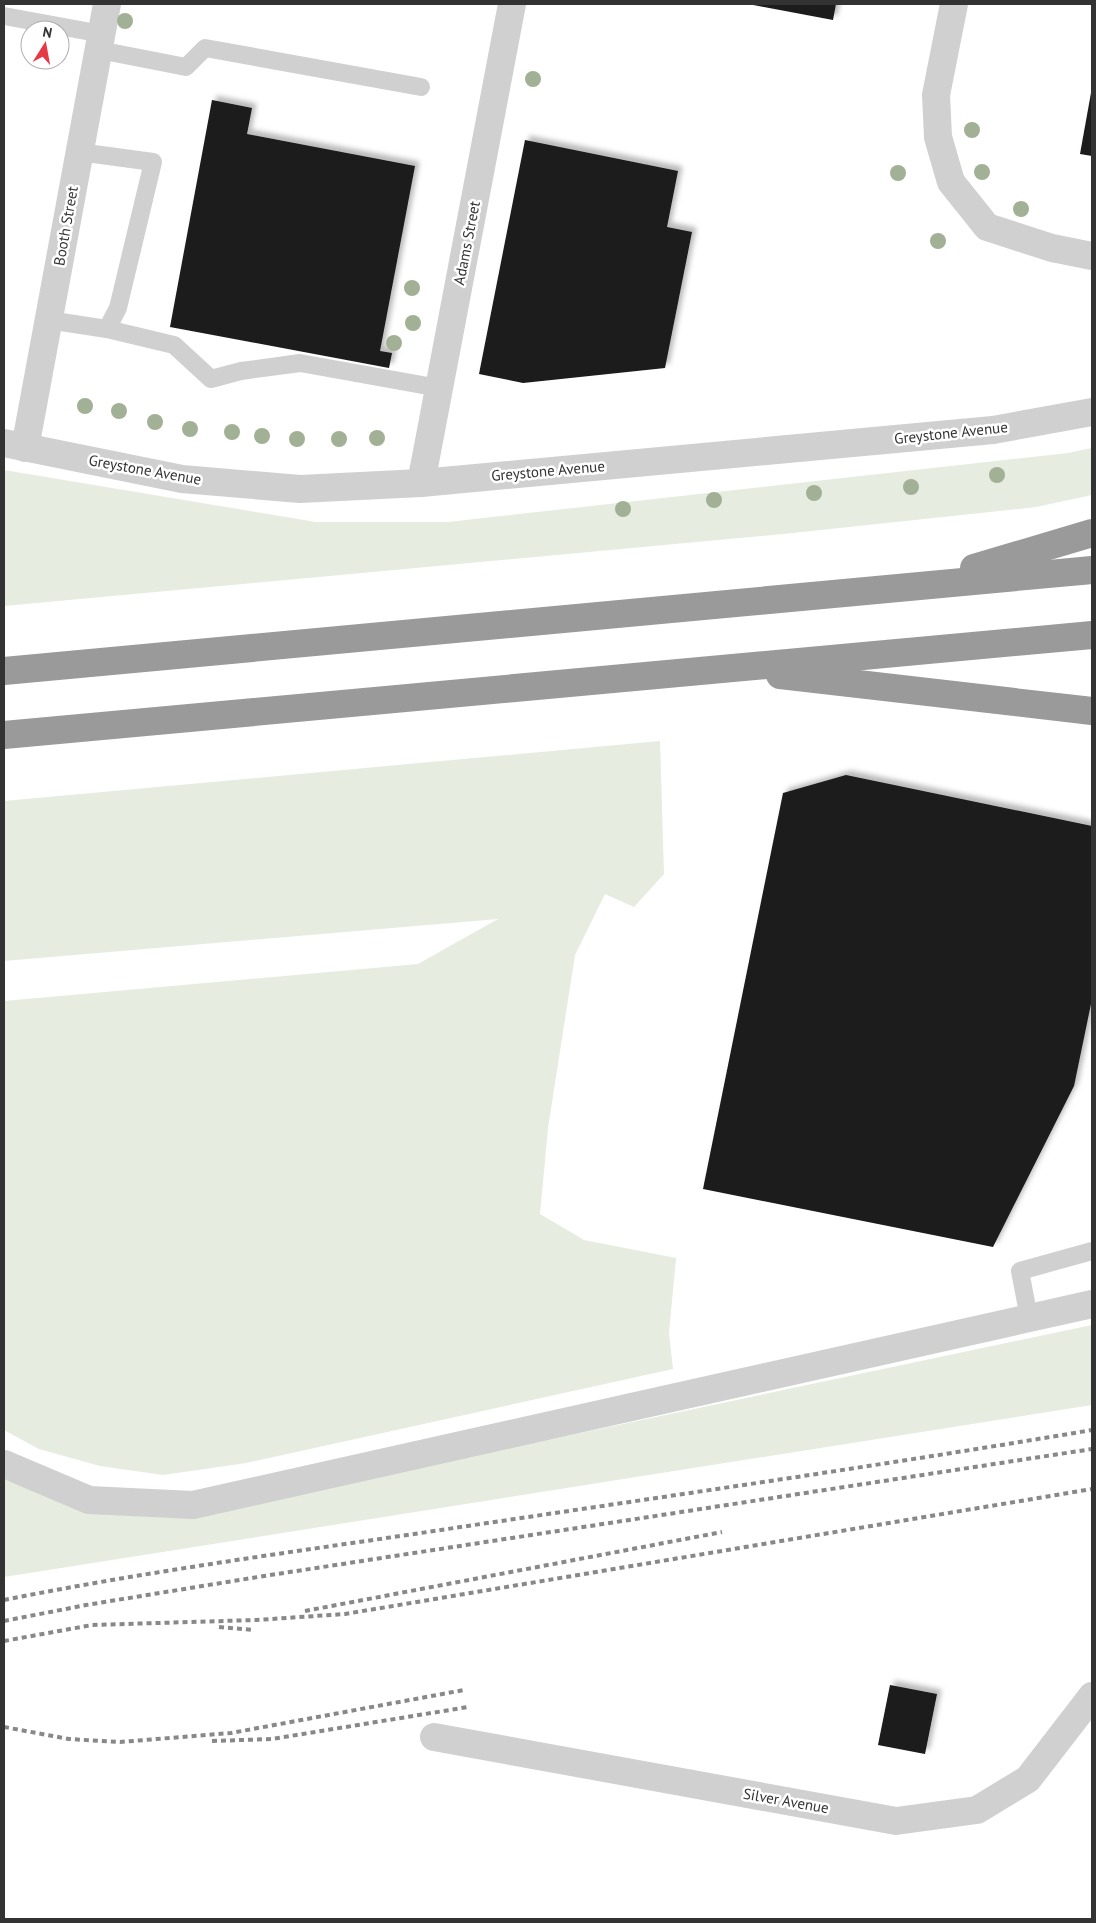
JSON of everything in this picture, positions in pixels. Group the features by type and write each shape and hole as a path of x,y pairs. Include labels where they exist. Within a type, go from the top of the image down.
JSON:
{"highway":[{"path":"917,585 1092,533"},
{"path":"4,671 1092,570"},
{"path":"4,734 1092,635"},
{"path":"724,668 1092,711"}],"street":[{"name":"Booth Street","path":"14,446 48,320 107,4"},
{"name":"Adams Street","path":"421,483 512,4"},
{"path":"954,4 936,95 938,137 951,182 987,227 1052,248 1092,256"},
{"name":"Greystone Avenue","path":"14,446 182,479 300,489 421,483 993,430 1092,412"},
{"path":"4,1464 89,1500 192,1505 1092,1304"},
{"name":"Silver Avenue","path":"434,1737 896,1821 977,1810 1028,1779 1092,1696"}],"lane":[{"path":"4,16 186,67 205,48 421,87"},
{"path":"80,152 153,162 118,308 107,329"},
{"path":"48,320 107,329 174,345 211,379 240,371 300,363 439,388"},
{"path":"1029,1318 1020,1271 1092,1251"}],"shaded area":[{"path":"1092,448 1092,495 1036,507 783,534 4,606 4,470 316,522 448,522 1068,453"},
{"path":"660,741 664,874 634,907 605,894 575,955 548,1128 540,1214 584,1240 676,1258 669,1333 673,1369 246,1463 163,1475 100,1466 39,1449 4,1430 4,1001 418,964 498,919 4,961 4,801"},
{"path":"1092,1325 1092,1405 4,1577 4,1480 215,1510"}],"building":[{"path":"748,4 836,4 833,20"},
{"path":"1092,93 1092,156 1080,154"},
{"path":"212,100 252,108 247,134 415,166 380,351 392,353 389,368 170,327"},
{"path":"525,140 678,171 667,227 692,232 665,368 523,383 479,374"},
{"path":"846,775 1092,826 1092,999 1074,1086 993,1247 703,1189 783,793"},
{"path":"890,1685 937,1694 925,1754 878,1745"}],"railway":[{"path":"4,1600 208,1564 838,1471 1092,1430"},
{"path":"4,1621 86,1605 264,1576 1092,1449"},
{"path":"4,1641 92,1625 256,1620 345,1614 1092,1489"},
{"path":"305,1611 722,1532"},
{"path":"219,1627 254,1630"},
{"path":"4,1727 69,1739 120,1742 231,1733 464,1690"},
{"path":"212,1741 272,1739 468,1707"}]}
